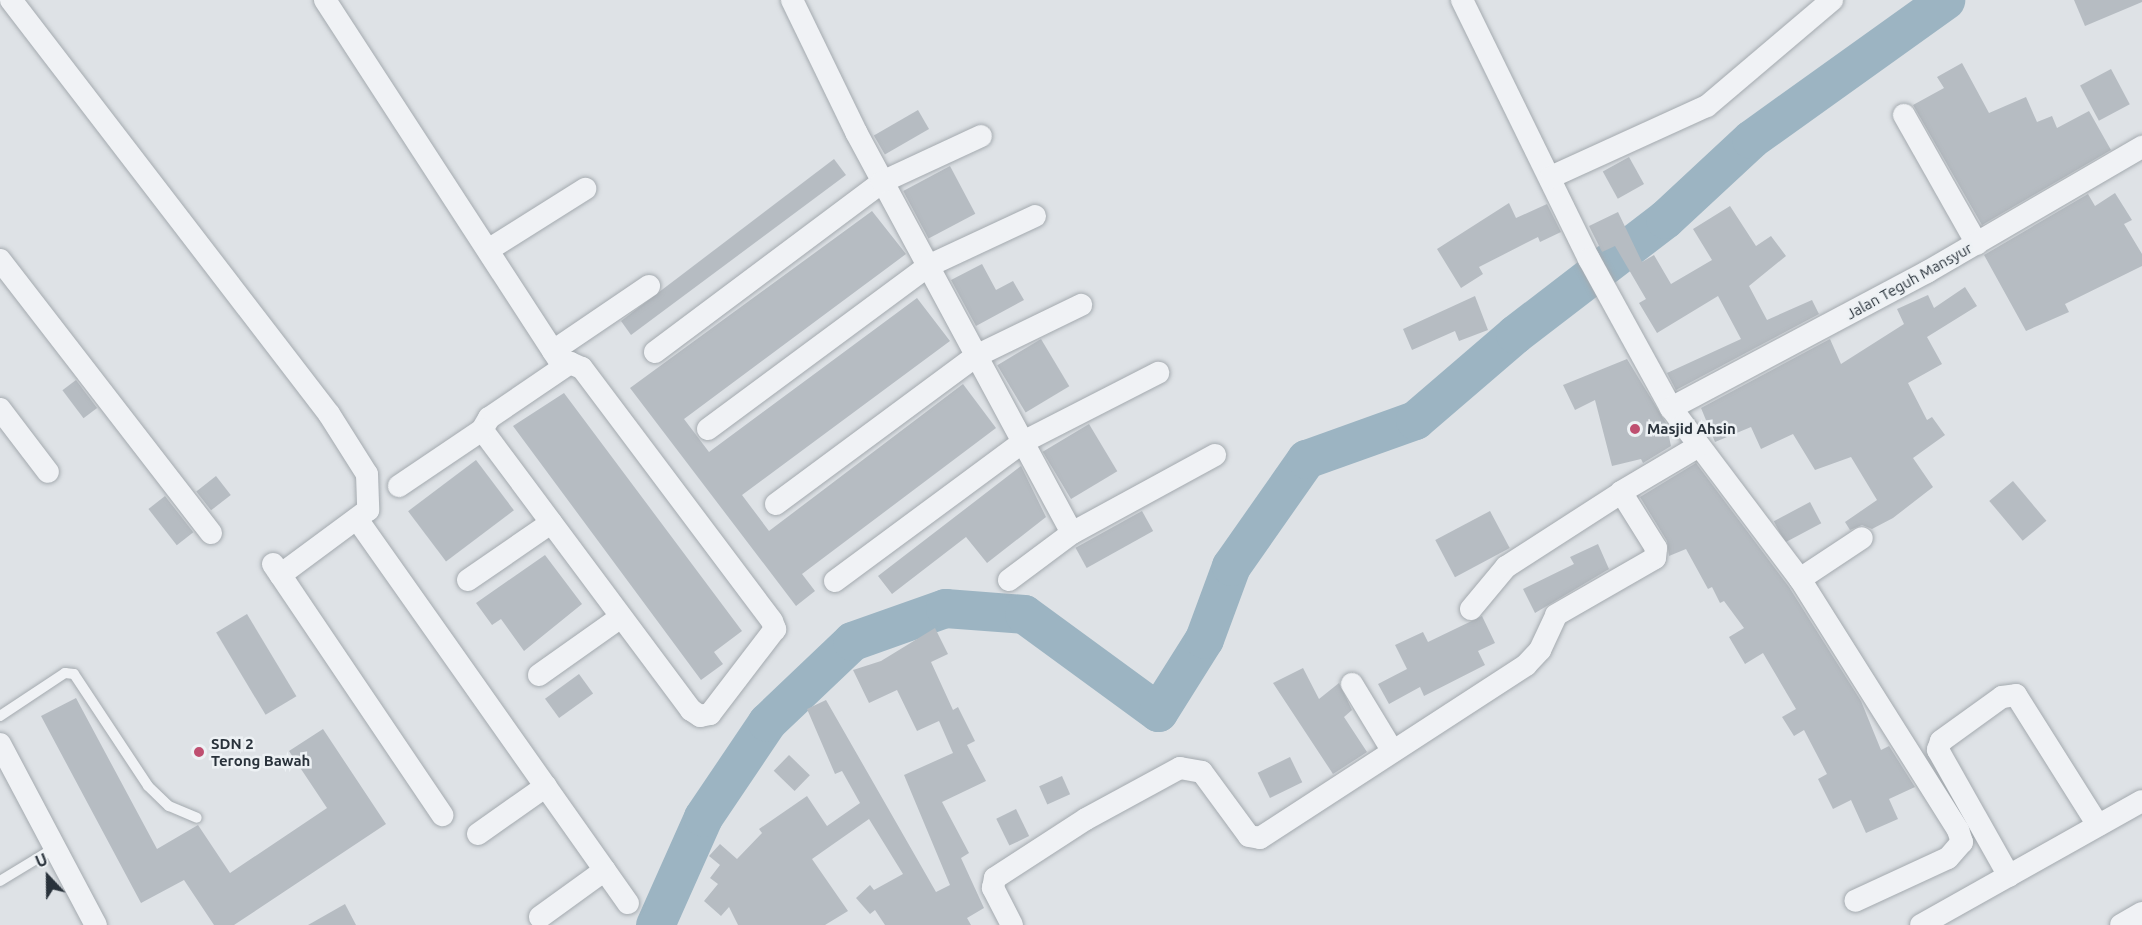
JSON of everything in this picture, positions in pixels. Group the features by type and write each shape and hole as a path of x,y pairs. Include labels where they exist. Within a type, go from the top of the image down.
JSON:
{"street":[{"path":"11,0 329,414 367,474 368,510 276,569 442,815"},
{"path":"325,0 558,358 582,368 775,629 710,714 700,716 621,617 482,430"},
{"path":"792,0 882,182 1072,533"},
{"path":"1462,0 1551,177 1589,259 1671,408 1697,447 1800,579 1962,842 1948,858 1855,901"},
{"path":"1551,177 1707,106 1833,0"},
{"path":"1904,115 1977,244"},
{"path":"655,351 882,182 981,136"},
{"name":"Jalan Teguh Mansyur","path":"1671,408 1977,244 2142,147"},
{"path":"488,250 585,189"},
{"path":"708,429 928,266 1035,216"},
{"path":"0,260 211,533"},
{"path":"399,486 482,430 489,417 558,358 649,286"},
{"path":"776,504 976,356 1081,305"},
{"path":"835,581 1023,442 1158,373"},
{"path":"0,409 48,472"},
{"path":"1471,609 1506,567 1697,447"},
{"path":"1009,580 1072,533 1215,455"},
{"path":"1012,925 993,888 995,879 1086,819 1180,768 1202,772 1247,834 1258,839 1532,660 1559,612 1654,560 1656,548 1621,493"},
{"path":"357,519 628,903"},
{"path":"468,580 550,523"},
{"path":"1800,579 1862,538"},
{"path":"539,675 621,617"},
{"path":"1352,684 1392,750"},
{"path":"2009,876 1938,750 1941,741 2002,697 2016,695 2098,825"},
{"path":"0,744 96,925"},
{"path":"478,834 546,786"},
{"path":"1921,925 2142,801"},
{"path":"540,916 605,870"},
{"path":"2121,925 2142,913"}],"lane":[{"path":"0,716 65,674 74,674 148,786 169,806 197,818"},
{"path":"0,881 56,846"}],"building":[{"path":"2074,0 2142,0 2142,2 2085,26"},
{"path":"1962,63 1989,113 2026,97 2037,122 2052,116 2057,128 2089,111 2111,150 1982,225 1913,105 1944,88 1937,77"},
{"path":"2111,69 2130,104 2099,121 2080,85"},
{"path":"918,110 929,129 885,155 874,136"},
{"path":"1629,157 1644,184 1618,199 1603,172"},
{"path":"834,159 846,175 631,335 621,321"},
{"path":"950,166 975,214 929,239 903,191"},
{"path":"2115,193 2132,220 2124,224 2142,254 2142,266 2065,304 2069,312 2026,331 1984,255 2088,194 2095,206"},
{"path":"1509,203 1516,218 1547,204 1561,232 1540,242 1538,237 1479,267 1483,274 1461,288 1437,249"},
{"path":"1730,206 1756,246 1771,236 1786,256 1749,286 1767,320 1812,300 1819,314 1676,390 1667,373 1741,339 1718,296 1657,333 1639,303 1646,299 1615,246 1602,252 1589,226 1618,212 1642,262 1654,255 1671,284 1712,260 1693,229"},
{"path":"872,211 906,254 684,419 709,452 917,298 950,341 742,495 769,531 963,384 996,428 802,574 815,591 796,606 630,388"},
{"path":"982,264 996,290 1013,281 1024,300 976,326 951,280"},
{"path":"1965,287 1977,306 1927,337 1942,364 1908,383 1927,420 1932,417 1945,435 1913,458 1933,487 1893,518 1872,529 1862,525 1850,530 1845,522 1877,500 1851,457 1815,470 1793,434 1761,449 1751,427 1715,442 1701,408 1830,339 1841,364 1904,324 1897,309 1928,295 1934,308"},
{"path":"1475,296 1488,330 1459,341 1455,331 1412,350 1403,329"},
{"path":"1041,339 1069,386 1026,412 997,365"},
{"path":"1627,359 1666,423 1671,446 1643,463 1641,459 1612,466 1595,400 1575,410 1563,385"},
{"path":"76,380 97,408 83,418 62,390"},
{"path":"564,393 742,631 714,652 723,664 701,680 513,426"},
{"path":"1089,424 1117,471 1071,499 1043,452"},
{"path":"476,460 514,510 446,561 408,511"},
{"path":"1696,463 1789,587 1861,701 1881,750 1889,746 1915,787 1889,799 1898,819 1866,833 1851,800 1833,809 1818,779 1827,774 1804,730 1794,736 1782,717 1796,709 1763,653 1745,664 1729,637 1744,628 1724,601 1720,603 1712,587 1708,589 1686,549 1669,556 1667,541 1640,497"},
{"path":"1021,466 1046,517 987,563 966,537 892,594 878,576"},
{"path":"216,476 231,495 211,510 196,491"},
{"path":"2013,481 2046,521 2023,541 1989,501"},
{"path":"165,496 193,532 177,545 148,509"},
{"path":"1810,502 1821,523 1785,542 1774,521"},
{"path":"1142,511 1153,531 1087,568 1076,548"},
{"path":"1490,511 1510,548 1455,577 1435,540"},
{"path":"1598,544 1609,569 1535,613 1523,589 1574,564 1570,557"},
{"path":"545,555 582,604 524,651 501,619 492,625 476,603"},
{"path":"247,614 296,696 266,715 216,633"},
{"path":"1482,616 1495,643 1478,651 1485,665 1424,696 1420,687 1389,704 1378,684 1407,669 1395,645 1423,632 1428,642"},
{"path":"935,628 948,654 931,662 953,710 958,707 975,741 967,745 986,781 942,802 969,853 961,858 984,908 967,918 971,925 885,925 875,910 870,914 856,898 870,885 874,890 903,874 869,819 812,859 848,911 825,925 738,925 729,907 721,916 704,901 718,884 710,878 720,865 709,856 720,844 737,859 762,833 759,829 807,796 827,826 860,803 842,771 835,774 807,709 826,700 936,892 950,885 904,775 953,753 939,721 917,731 897,690 869,703 853,670 881,661"},
{"path":"1303,668 1319,699 1339,683 1352,710 1344,717 1367,752 1333,774 1273,683"},
{"path":"579,674 593,693 559,718 545,699"},
{"path":"76,698 157,849 198,825 230,873 327,808 289,751 323,729 386,824 234,925 214,925 184,880 141,903 41,716"},
{"path":"789,755 810,775 795,791 774,771"},
{"path":"1290,757 1302,782 1270,798 1258,773"},
{"path":"1062,776 1070,794 1047,804 1039,786"},
{"path":"1016,809 1029,836 1009,846 996,819"},
{"path":"345,904 356,925 308,925"}],"waterway":[{"path":"655,925 703,817 767,722 852,641 945,608 1024,614 1158,712 1204,639 1231,566 1306,459 1415,420 1515,334 1665,219 1751,139 1945,0"}],"place":[{"name":"Masjid Ahsin","path":"1635,429"},
{"name":"SDN 2 Terong Bawah","path":"199,752"}]}
